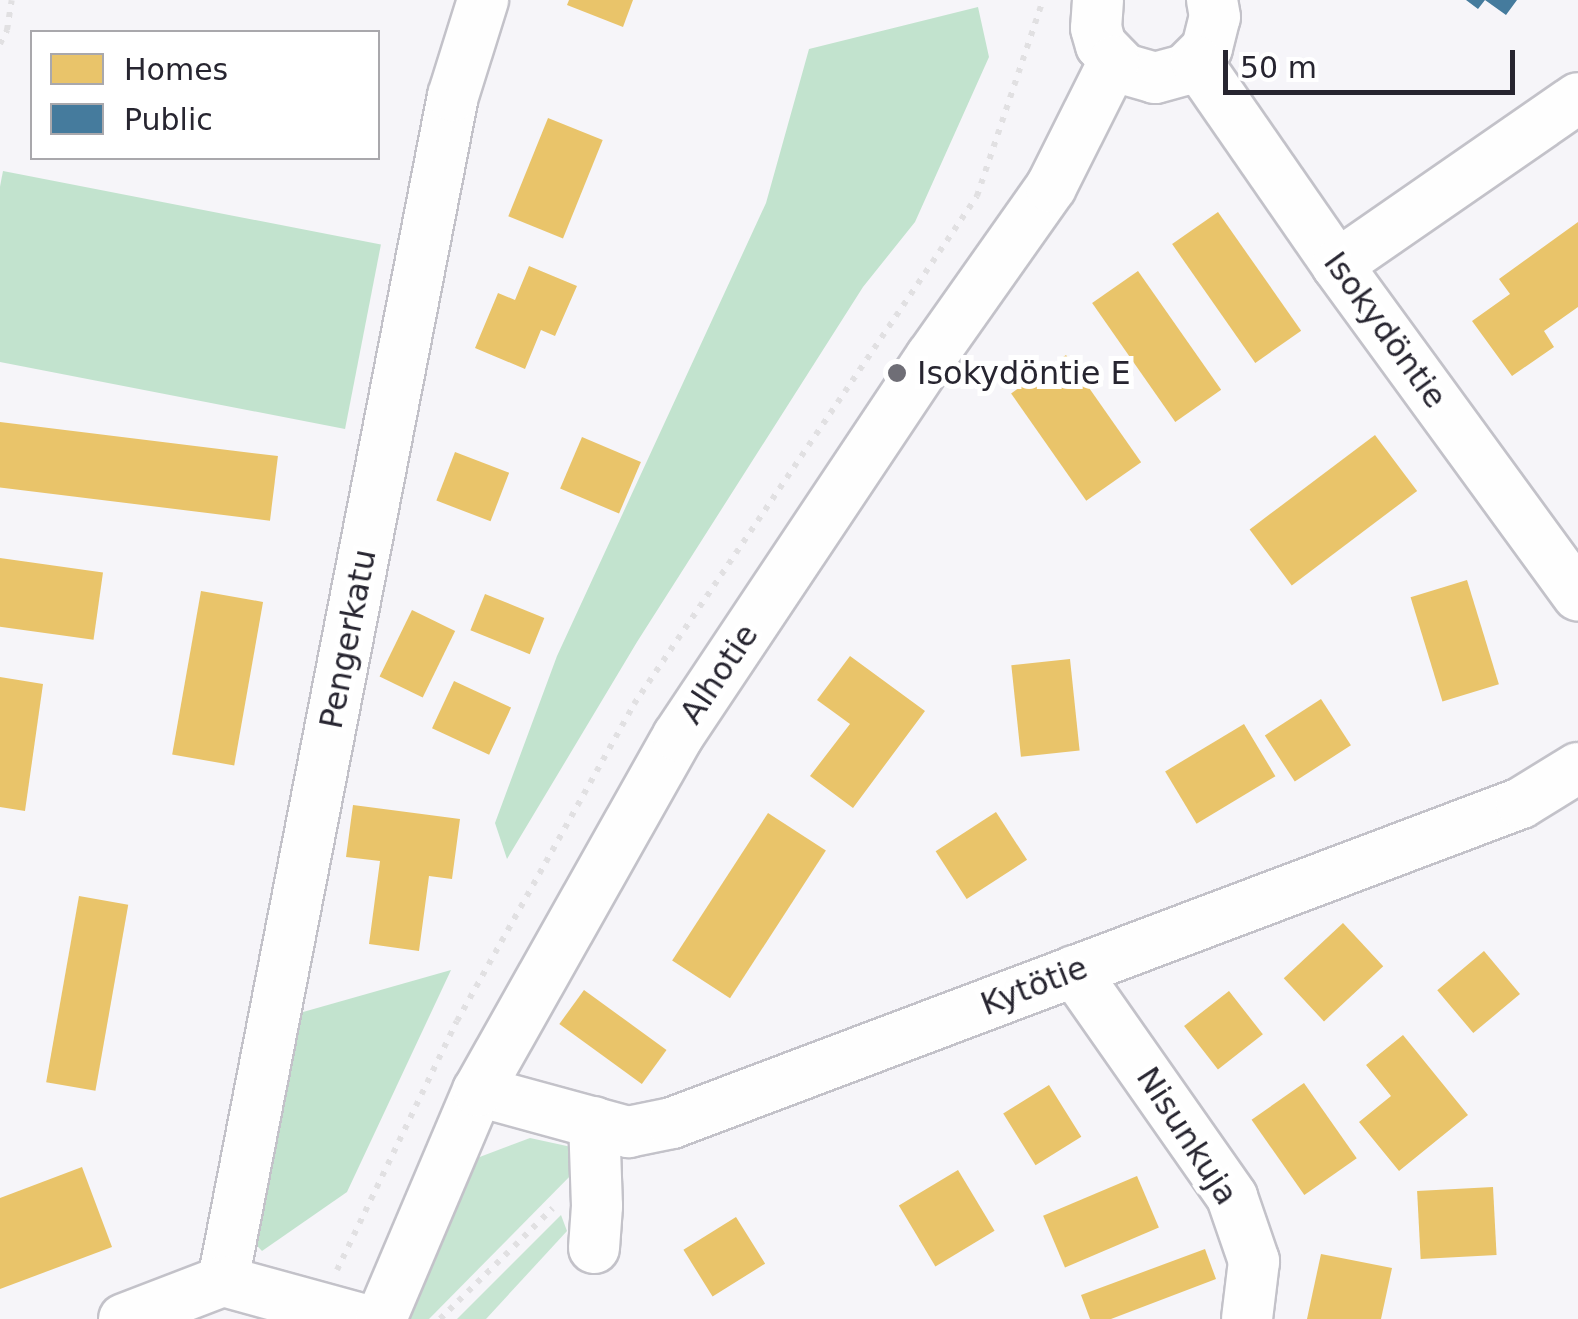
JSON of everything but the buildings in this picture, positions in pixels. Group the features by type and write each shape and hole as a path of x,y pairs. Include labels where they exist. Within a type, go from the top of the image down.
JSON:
{"street":[{"name":"Pengerkatu","path":"223,1281 453,96 483,0"},
{"path":"1098,0 1096,28 1101,45 1114,61 1139,75 1155,78 1173,75 1196,62 1213,33 1212,0"},
{"name":"Alhotie","path":"381,1319 478,1091 678,736 931,357 1051,187 1114,61"},
{"name":"Isokydöntie","path":"1196,62 1336,265 1578,595"},
{"path":"1336,265 1578,98"},
{"name":"Kytötie","path":"478,1091 595,1144 672,1123 1521,804 1578,768"},
{"name":"Nisunkuja","path":"1074,971 1232,1198 1254,1261 1247,1319"},
{"path":"594,1248 595,1144"},
{"path":"124,1319 223,1281 360,1319"}],"path":[{"path":"0,44 8,30 12,0"},
{"path":"440,1319 595,1144"}],"green space":[{"path":"978,7 989,57 915,222 863,287 637,642 507,859 495,823 557,656 766,203 809,49"},
{"path":"3,171 381,244 345,429 0,362"},
{"path":"451,970 347,1192 262,1251 247,1235 289,1016"},
{"path":"530,1138 576,1148 580,1166 429,1319 408,1319 477,1158"},
{"path":"561,1215 567,1231 486,1319 457,1319"}],"place":[{"name":"Isokydöntie E","path":"897,373"}]}
